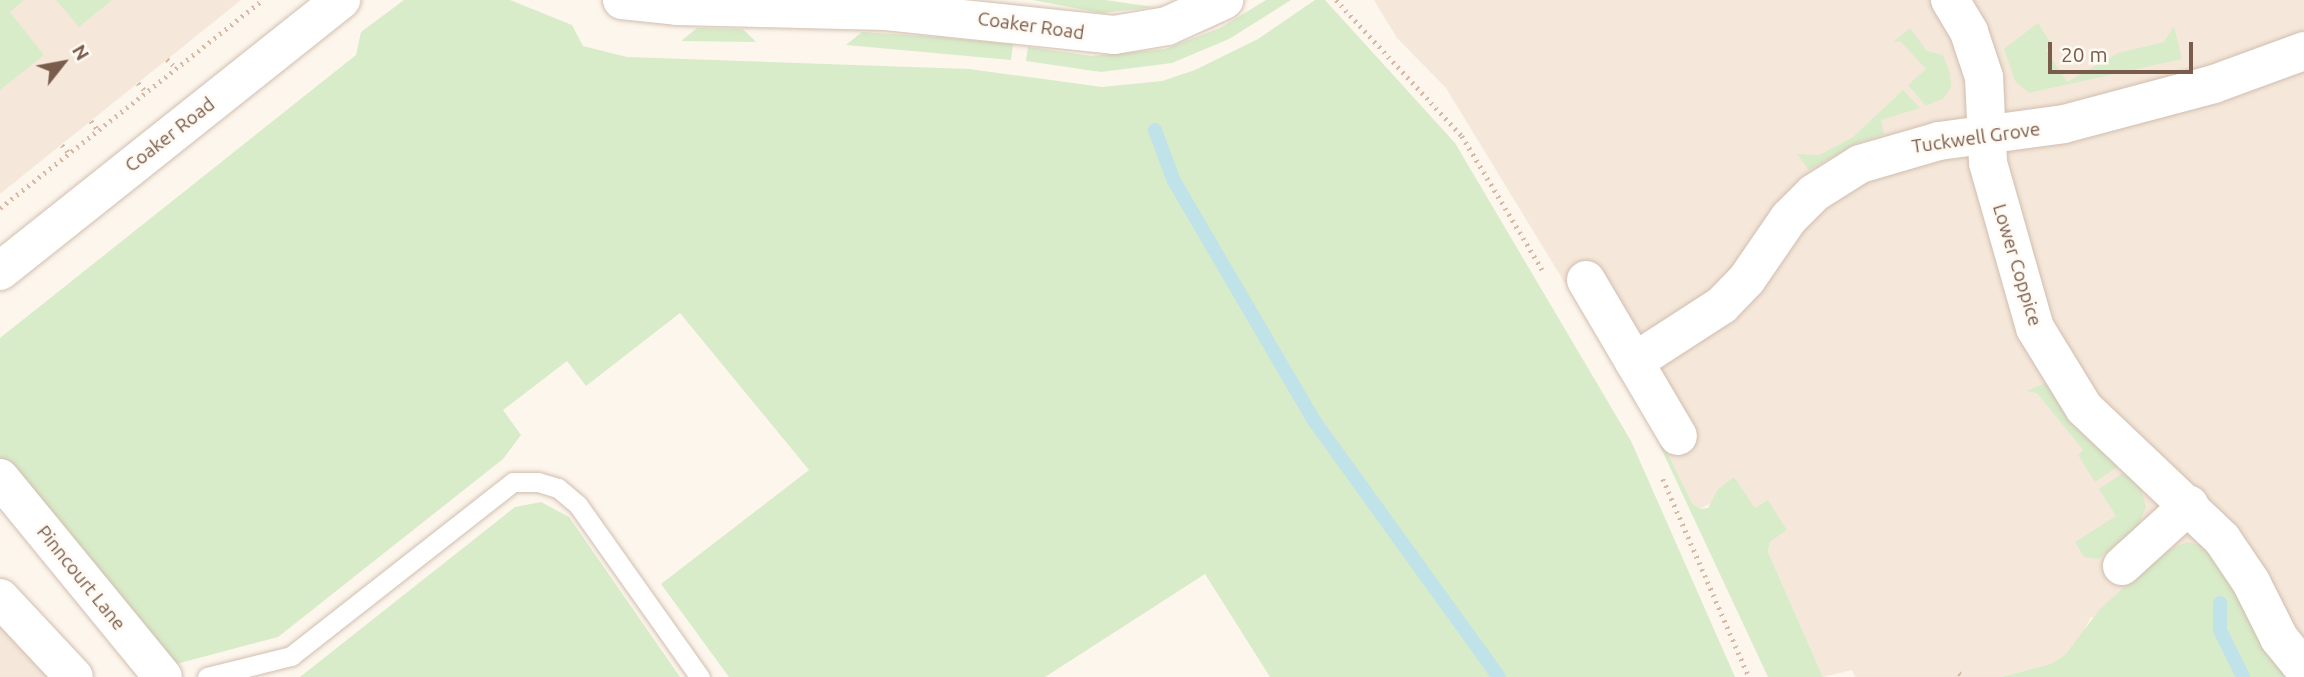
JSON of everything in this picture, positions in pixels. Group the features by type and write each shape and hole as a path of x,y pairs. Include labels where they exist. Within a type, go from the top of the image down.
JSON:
{"street":[{"name":"Coaker Road","path":"0,271 341,0"},
{"name":"Coaker Road","path":"622,0 677,6 955,8 1114,35 1167,26 1224,0"},
{"name":"Lower Coppice","path":"1950,0 1969,32 1984,77 1988,163 2001,219 2035,328 2084,408 2189,505 2238,561 2279,638 2304,669"},
{"name":"Tuckwell Grove","path":"1634,362 1721,305 1747,279 1789,218 1844,171 1907,148 2089,118 2214,84 2304,51"},
{"path":"1586,280 1678,436"},
{"name":"Pinncourt Lane","path":"0,478 163,677"},
{"path":"2122,566 2189,505"},
{"path":"0,598 74,677"}],"lane":[{"path":"206,677 291,656 513,482 558,488 578,505 700,677"}],"path":[{"path":"0,208 261,0"},
{"path":"167,59 176,68"},
{"path":"138,83 146,92"},
{"path":"91,121 98,130"},
{"path":"62,145 69,153"}],"shaded area":[{"path":"0,0 241,0 0,194"},
{"path":"1374,0 2304,0 2304,677 2091,617 2077,644 2065,655 2050,664 2001,677 1855,677 1852,670 1823,677 1768,552 1770,542 1787,530 1768,501 1755,508 1713,502 1700,509 1692,503 1663,444 1446,88 1397,38"},
{"path":"0,608 65,677 0,677"}],"green space":[{"path":"0,0 24,0 10,12 44,55 0,90"},
{"path":"56,0 112,0 79,27"},
{"path":"404,0 510,0 572,25 583,46 627,57 969,69 1102,87 1162,81 1195,70 1258,39 1315,0 1325,0 1455,143 1631,441 1735,677 1270,677 1205,574 1045,677 729,677 661,584 809,470 680,313 586,386 567,361 503,410 521,435 503,459 278,637 165,667 0,463 0,338 356,55 361,32"},
{"path":"1033,0 1105,0 1154,7 1101,13"},
{"path":"1266,0 1291,0 1229,39 1172,63 1101,72 1026,61 1028,47 1092,56 1165,49 1220,28"},
{"path":"2038,23 2052,45 2046,50 2067,82 2118,53 2164,42 2174,26 2182,59 2029,93 2015,81 2004,49"},
{"path":"697,28 743,29 756,42 681,41"},
{"path":"1910,28 1927,51 1943,55 1950,73 1951,87 1944,98 1926,106 1908,85 1926,69 1900,41 1892,43"},
{"path":"862,32 1013,44 1011,60 846,45"},
{"path":"1903,90 1920,108 1881,120 1884,134 1855,144 1809,170 1797,154 1819,155 1853,137"},
{"path":"2048,382 2120,465 2095,482 2078,455 2083,450 2037,393 2026,391"},
{"path":"1663,444 1692,503 1700,509 1708,508 1718,489 1734,477 1755,508 1768,500 1787,530 1770,542 1768,552 1823,677 1768,677 1660,446"},
{"path":"2126,471 2141,488 2146,507 2138,527 2098,559 2084,557 2075,542 2116,516 2099,489"},
{"path":"541,502 569,517 680,677 300,677 515,507"},
{"path":"2187,542 2205,546 2291,677 2001,677 2050,664 2065,655 2100,609 2162,553"}],"waterway":[{"path":"1155,130 1174,181 1315,422 1499,677"},
{"path":"2220,603 2220,630 2243,677"}]}
